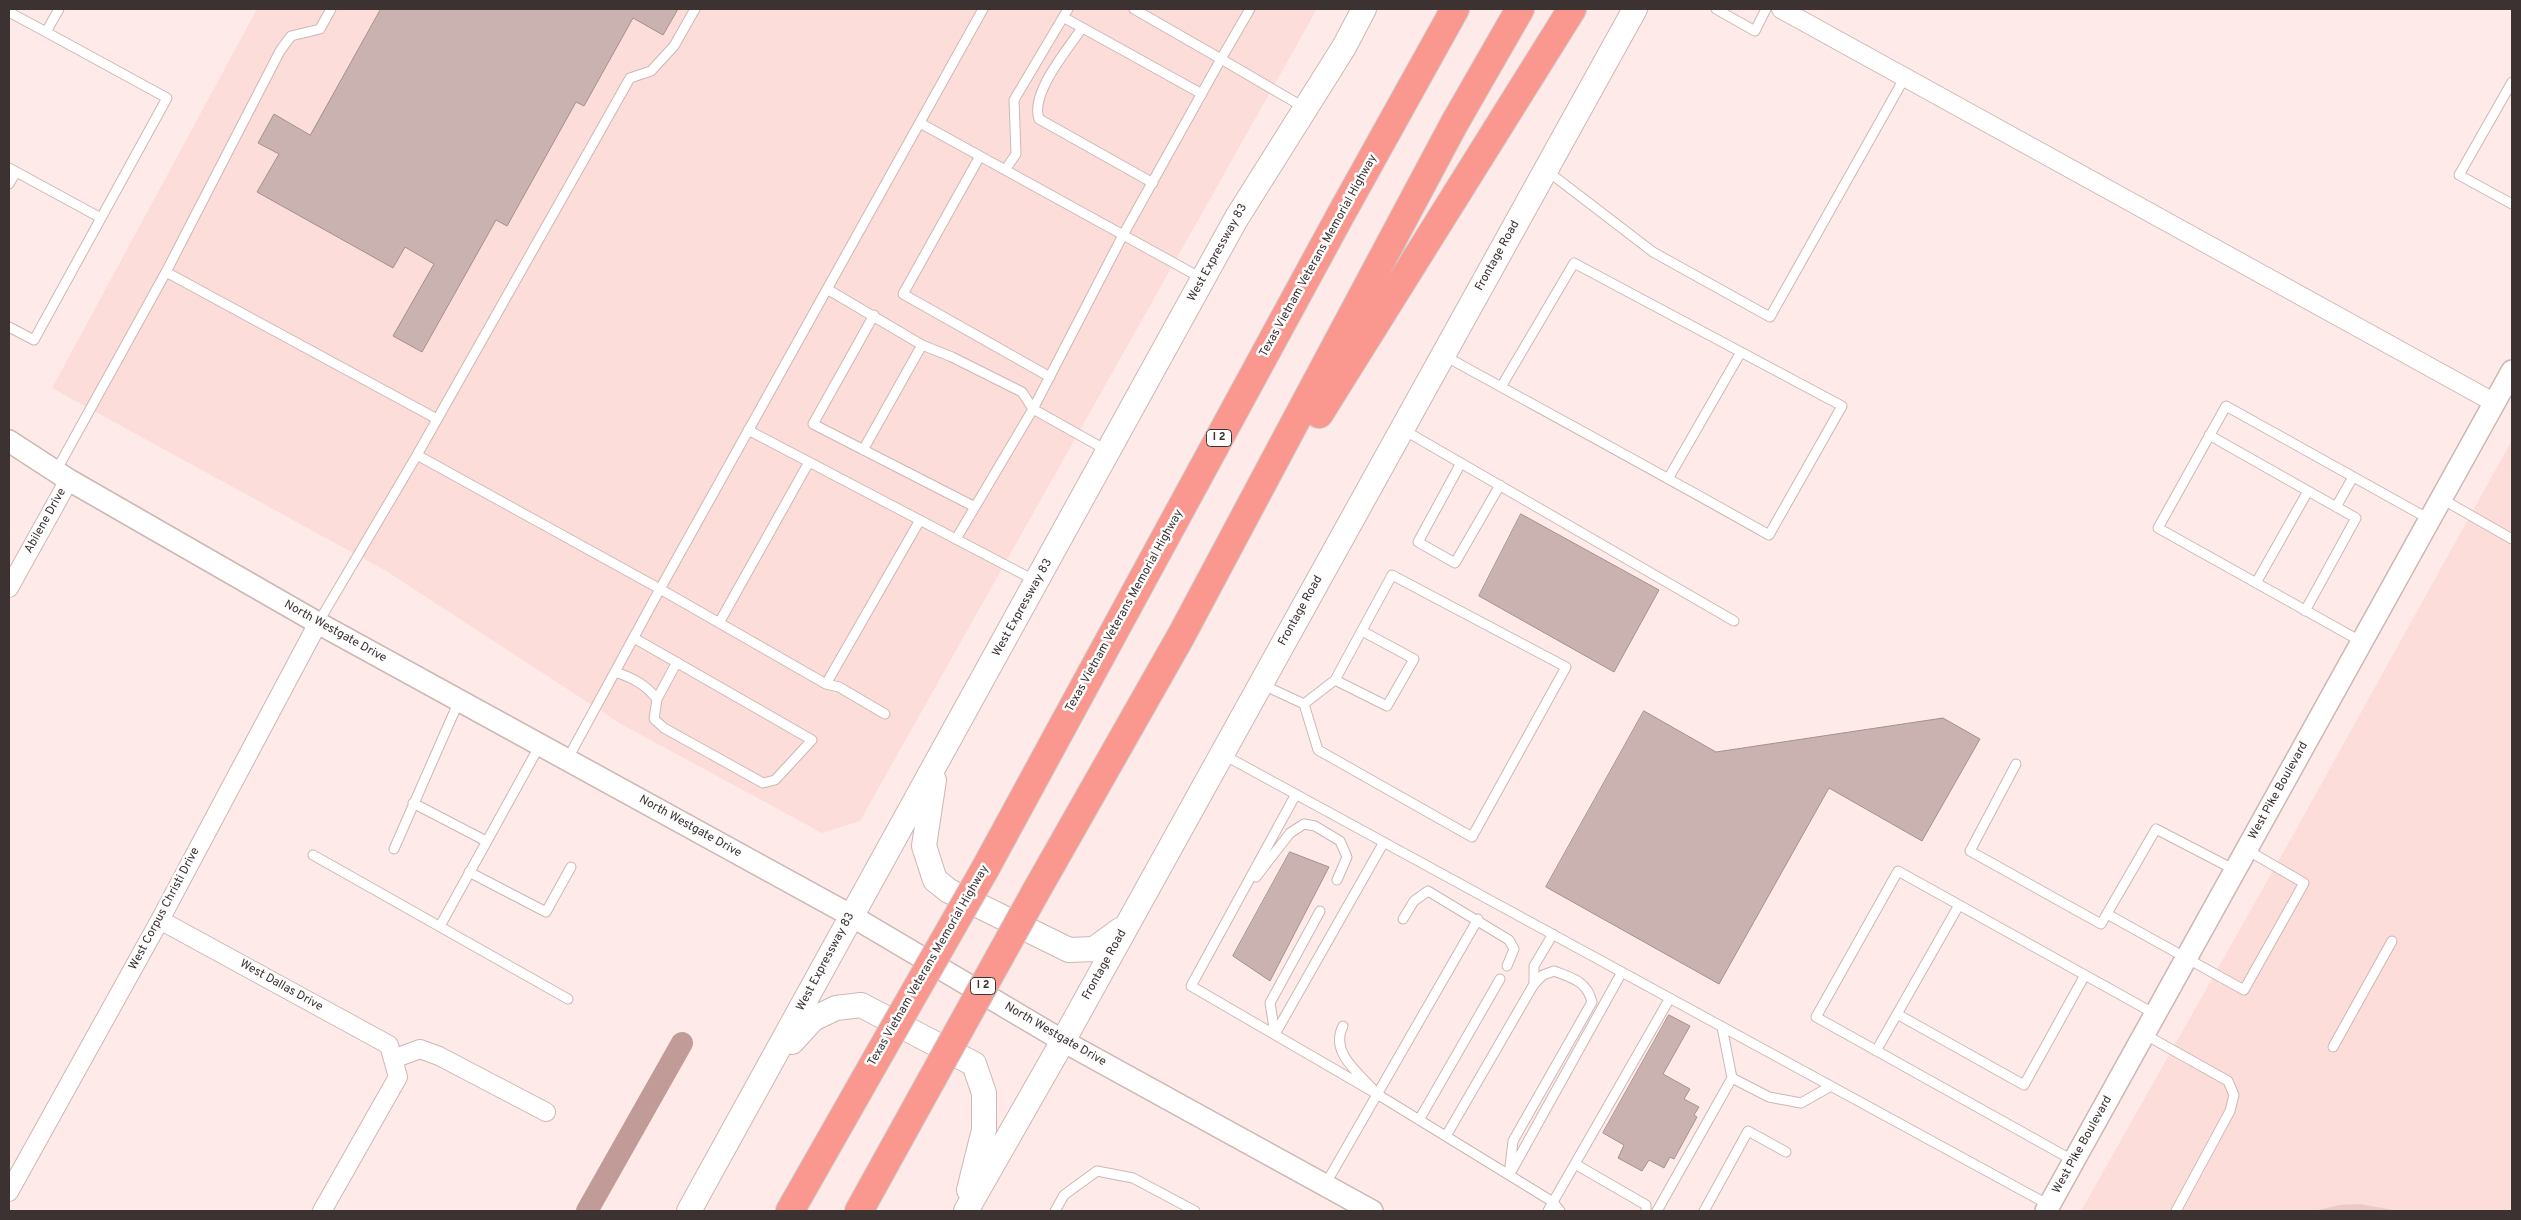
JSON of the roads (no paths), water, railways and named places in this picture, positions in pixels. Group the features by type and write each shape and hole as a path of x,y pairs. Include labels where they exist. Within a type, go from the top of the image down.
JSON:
{"highway":[{"name":"Texas Vietnam Veterans Memorial Highway","path":"790,1211 985,869 1335,225 1455,9"},
{"name":"I 2","path":"860,1211 1180,636 1454,124 1520,9"},
{"path":"1180,636 1572,9"}],"main road":[{"name":"West Expressway 83","path":"689,1211 850,915 936,766 1236,219 1344,47 1364,9"},
{"name":"Frontage Road","path":"965,1211 1063,1041 1635,9"},
{"path":"936,766 924,846 935,880 949,891 1069,950 1094,949 1116,935 1131,918"},
{"path":"769,1067 813,1019 836,1008 861,1005 974,1064 984,1093 984,1130 965,1211"}],"street":[{"path":"1781,9 2495,403"},
{"name":"West Pike Boulevard","path":"2048,1208 2512,371"},
{"name":"North Westgate Drive","path":"9,441 62,476 318,623 850,915 1063,1041 1372,1211"},
{"name":"Abilene Drive","path":"9,588 62,476"},
{"name":"West Corpus Christi Drive","path":"9,1192 160,920 318,623"},
{"name":"West Dallas Drive","path":"160,920 389,1045 393,1059"},
{"path":"322,1211 398,1077 393,1059 420,1049 439,1056 546,1112"}],"lane":[{"path":"46,32 59,9"},
{"path":"62,476 280,51 291,36 320,29 331,9"},
{"path":"318,623 417,455 630,78 650,71 677,43 695,9"},
{"path":"567,760 748,430 983,9"},
{"path":"1134,9 1306,108"},
{"path":"956,539 1033,409 1124,235 1250,9"},
{"path":"1716,9 1755,31 1766,9"},
{"path":"9,12 167,98 34,340 9,327"},
{"path":"1005,170 1016,154 1014,100 1066,13 1082,28 1202,94"},
{"path":"1082,28 1041,93 1036,110 1039,119 1153,182"},
{"path":"1546,170 1653,252 1770,317 1905,77"},
{"path":"2512,82 2459,175 2512,204"},
{"path":"920,123 1203,279"},
{"path":"980,156 903,294 1050,377"},
{"path":"9,184 12,170 101,218"},
{"path":"1443,355 1769,535 1842,406 1574,263 1502,387"},
{"path":"166,272 437,420"},
{"path":"828,289 922,344 952,356 1022,392 1033,409 1109,451"},
{"path":"874,315 813,424 975,507"},
{"path":"862,450 922,344"},
{"path":"1668,479 1741,352"},
{"path":"2362,642 2158,528 2209,435 2226,406 2430,520"},
{"path":"1402,429 1734,621"},
{"path":"748,430 1037,582"},
{"path":"2209,435 2356,518 2305,610"},
{"path":"417,455 660,589 826,684 839,687 886,714"},
{"path":"719,623 809,462"},
{"path":"1461,463 1418,542 1455,563 1500,485"},
{"path":"2336,507 2353,477"},
{"path":"2256,583 2308,491"},
{"path":"2441,498 2512,539"},
{"path":"826,684 920,520"},
{"path":"1261,684 1304,704 1318,750 1472,837 1566,667 1392,575 1335,680 1304,704"},
{"path":"1335,680 1387,706 1414,659 1362,631"},
{"path":"634,638 677,662 812,740 775,780 763,783 664,728 654,719 657,699 677,662"},
{"path":"615,672 631,677 646,686 657,699"},
{"path":"394,849 459,701"},
{"path":"440,926 540,745"},
{"path":"1222,754 1831,1086 2048,1208"},
{"path":"2016,764 1970,851 2101,924 2156,829 2236,870"},
{"path":"1296,794 1191,986 1446,1136 1553,1202 1560,1211"},
{"path":"413,803 486,841"},
{"path":"1240,898 1290,833 1304,824 1316,826 1340,841 1347,857 1337,880"},
{"path":"1275,1034 1384,842"},
{"path":"2107,914 2244,990 2304,883 2247,850"},
{"path":"313,855 568,999"},
{"path":"469,872 546,912 571,868"},
{"path":"2074,1162 1816,1017 1898,871 2156,1014"},
{"path":"1403,919 1414,901 1428,891 1509,940 1514,949 1507,966"},
{"path":"1876,1051 1959,905"},
{"path":"1275,1034 1270,1003 1320,911"},
{"path":"1325,1185 1478,920"},
{"path":"1534,985 1534,966 1553,934"},
{"path":"2333,1047 2392,942"},
{"path":"1446,1136 1534,985 1544,975 1554,971 1582,982 1589,992 1592,1002 1513,1141 1509,1175"},
{"path":"1509,1175 1622,972"},
{"path":"1897,1014 2024,1085 2085,975"},
{"path":"1419,1120 1500,979"},
{"path":"1548,1211 1670,998"},
{"path":"1343,1026 1338,1036 1339,1047 1350,1064 1377,1094"},
{"path":"1657,1211 1732,1078 1722,1027"},
{"path":"2144,1034 2228,1081 2234,1095 2230,1111 2176,1211"},
{"path":"1732,1078 1769,1097 1801,1103 1831,1086"},
{"path":"1704,1211 1748,1131 1786,1152"},
{"path":"1575,1164 1646,1205 1646,1211"},
{"path":"1055,1211 1064,1195 1097,1171 1133,1178 1195,1211"}],"waterway":[{"path":"587,1211 682,1043"}]}
